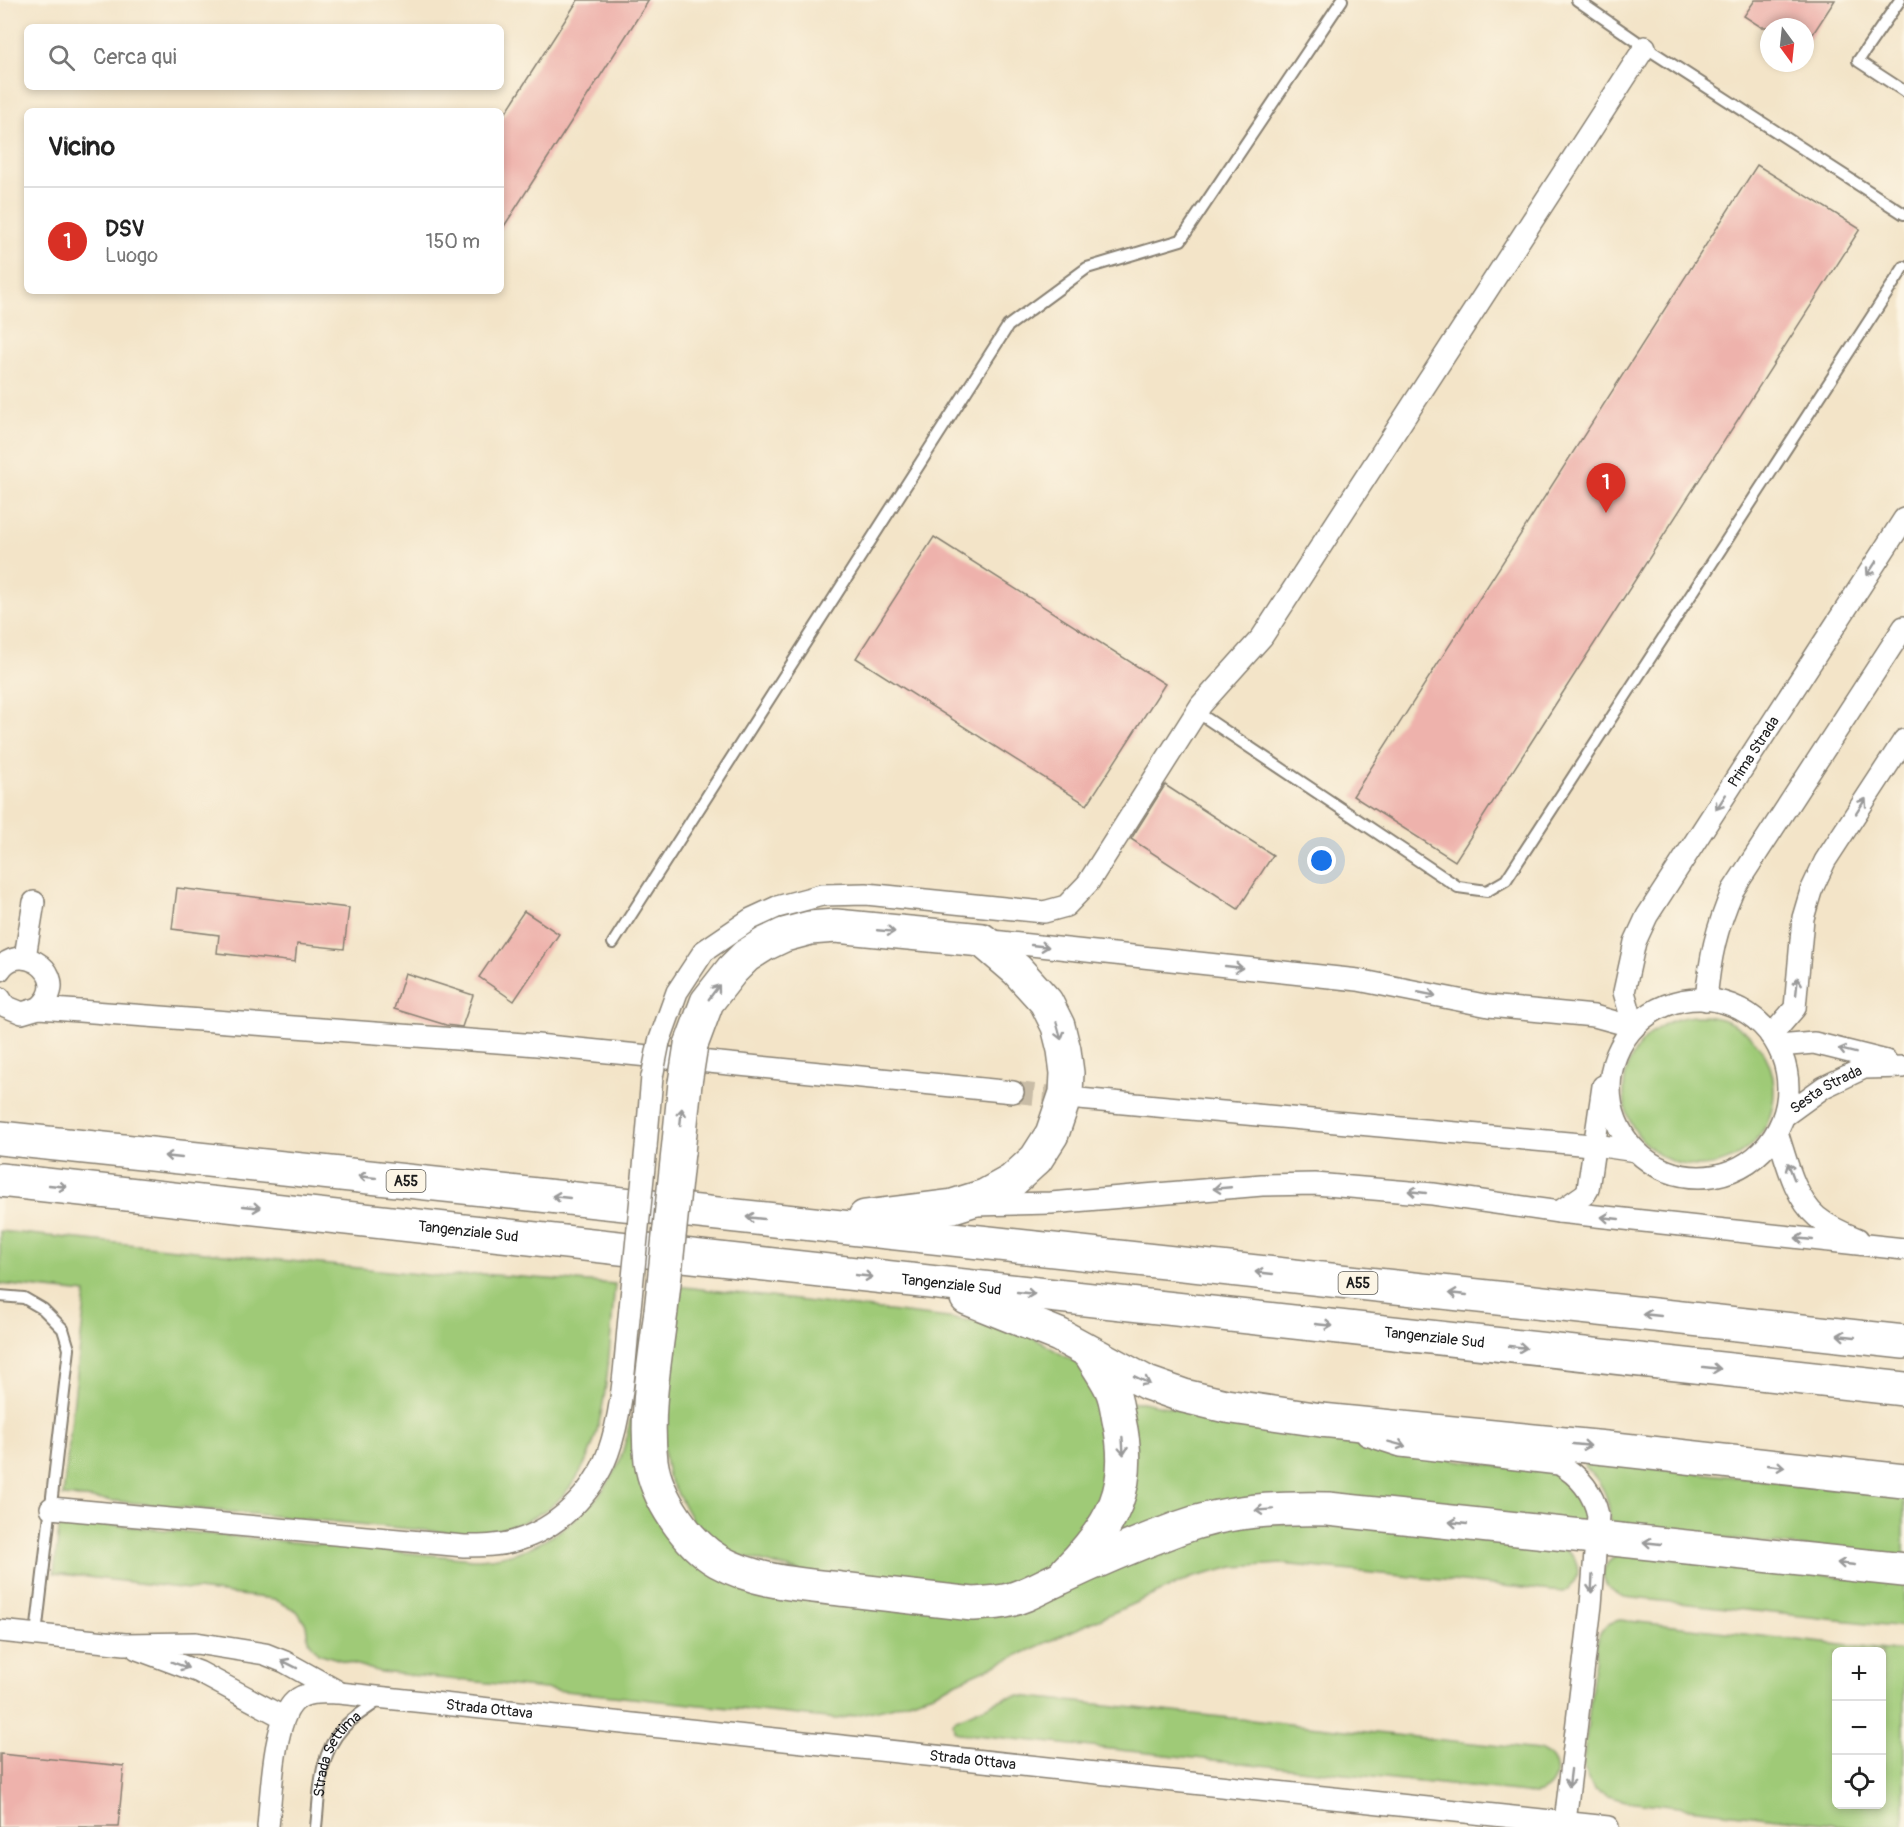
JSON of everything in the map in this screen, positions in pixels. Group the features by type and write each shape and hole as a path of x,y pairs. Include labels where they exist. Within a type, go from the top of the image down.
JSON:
{"highway":[{"path":"813,1224 953,1206 985,1197 1012,1181 1036,1159 1052,1134 1066,1093 1067,1073 1059,1026 1047,1002 1017,970 982,940 836,926 810,928 784,935 746,956 718,985 675,1043 685,1083 678,1152 645,1310 651,1465 669,1511 698,1546 717,1561 765,1579 973,1604 1005,1601 1032,1592 1179,1528 1216,1517 1252,1510 1290,1508 1328,1509 1904,1570"},
{"name":"A55","path":"0,1138 1904,1342"},
{"name":"Tangenziale Sud","path":"0,1180 1904,1389"},
{"path":"926,1282 1059,1335 1147,1383 1184,1396 1226,1406 1321,1420 1606,1448 1904,1481"},
{"path":"1061,1578 1090,1549 1112,1515 1121,1489 1124,1466 1124,1439 1112,1390 1090,1353"}],"street":[{"path":"51,1508 464,1546 486,1546 515,1541 554,1522 575,1506 595,1479 608,1454 645,1310 646,1147 652,1077 675,1043 677,992 704,951 751,919 777,907 822,895 866,894 1044,912 1066,906 1088,883 1197,712 1262,637 1646,47"},
{"name":"Prima Strada","path":"1602,1090 1625,1025 1624,992 1635,942 1647,916 1904,519"},
{"path":"1706,1000 1710,962 1719,922 1733,890 1904,627"},
{"path":"1775,1041 1795,1008 1803,918 1811,891 1825,861 1904,740"},
{"path":"25,957 34,902"},
{"path":"982,940 1358,980 1489,1006 1594,1016 1625,1025 1667,1005 1686,1000 1725,1003 1759,1022 1775,1041 1786,1069 1788,1092 1780,1124 1760,1154 1737,1169 1711,1177 1683,1176 1658,1168 1636,1151 1617,1125 1612,1109 1611,1078 1625,1025"},
{"path":"0,970 13,958 25,957 42,964 51,979 49,995 39,1008"},
{"path":"2,1003 22,1013 39,1008 537,1045 1013,1092"},
{"name":"Sesta Strada","path":"1775,1041 1814,1043 1904,1066"},
{"path":"1558,1212 1585,1194 1588,1189 1602,1090 1606,1074 1620,1047"},
{"name":"Sesta Strada","path":"1780,1124 1824,1087 1864,1068 1904,1066"},
{"path":"1079,1099 1636,1151"},
{"path":"1780,1124 1803,1201 1816,1216 1834,1229 1878,1247"},
{"path":"953,1206 1051,1203 1262,1185 1314,1184 1433,1194 1558,1212 1904,1250"},
{"path":"1321,1420 1401,1446 1559,1464 1581,1481 1595,1502 1598,1515 1591,1605 1565,1822"},
{"name":"Strada Ottava","path":"0,1631 125,1644 196,1643 265,1654 285,1662 339,1693"},
{"name":"Strada Ottava","path":"125,1644 289,1709 312,1692 339,1693 1608,1827"},
{"path":"268,1827 276,1749 289,1709"}],"lane":[{"path":"613,943 1008,326 1087,268 1181,240 1342,0"},
{"path":"1576,0 1904,214"},
{"path":"1900,0 1858,61 1902,87"},
{"path":"1197,712 1458,887 1486,891 1506,880 1904,267"},
{"path":"0,1296 24,1298 43,1309 63,1329 69,1349 36,1635"},
{"name":"Strada Settima","path":"316,1827 323,1764 330,1745 344,1727 384,1698"}],"green space":[{"path":"1699,1016 1728,1021 1741,1028 1752,1038 1762,1049 1769,1062 1774,1091 1769,1120 1762,1133 1752,1144 1741,1154 1728,1161 1699,1166 1670,1161 1657,1154 1646,1144 1636,1133 1629,1120 1624,1091 1629,1062 1636,1049 1646,1038 1657,1028 1670,1021"},
{"path":"0,1231 447,1277 482,1274 615,1284 608,1370 602,1411 591,1449 574,1482 548,1508 512,1526 463,1534 63,1496 86,1293 0,1284"},
{"path":"676,1286 999,1324 1019,1329 1078,1364 1091,1378 1112,1437 1104,1504 1051,1569 991,1592 769,1569 733,1557 693,1522 668,1476 661,1432"},
{"path":"1129,1402 1142,1402 1398,1452 1560,1474 1580,1496 1585,1509 1586,1525 1328,1497 1108,1547"},
{"path":"630,1420 636,1420 673,1538 970,1616 1205,1532 1242,1524 1322,1522 1561,1548 1573,1558 1578,1570 1574,1582 1563,1592 1282,1564 1234,1567 1191,1578 933,1693 891,1707 837,1719 380,1672 318,1653 308,1640 306,1624 297,1611 274,1599 54,1573 60,1520 470,1559 511,1554 555,1534 592,1503 618,1465"},
{"path":"1587,1461 1904,1495 1904,1558 1609,1526 1609,1508 1605,1493 1591,1472 1584,1466"},
{"path":"1619,1554 1904,1583 1904,1627 1624,1597 1610,1588 1604,1577 1606,1565"},
{"path":"1620,1620 1860,1647 1832,1647 1832,1809 1886,1809 1886,1650 1904,1652 1904,1827 1858,1827 1626,1801 1594,1790 1583,1767 1597,1641 1608,1624"},
{"path":"1019,1696 1539,1750 1552,1760 1555,1767 1554,1781 1550,1787 1535,1794 958,1733 954,1730 953,1723 956,1719 1007,1697"}],"building":[{"path":"578,0 649,0 504,226 504,115"},
{"path":"1755,0 1835,0 1814,32 1814,18 1760,18 1760,26 1744,16"},
{"path":"1757,165 1860,229 1455,861 1353,796"},
{"path":"934,537 1165,684 1087,805 856,658"},
{"path":"1165,785 1273,855 1238,909 1131,839"},
{"path":"177,888 349,908 344,949 297,944 295,962 217,953 219,935 172,929"},
{"path":"524,911 559,934 514,1001 479,977"},
{"path":"405,973 473,995 462,1027 446,1025 394,1009"},
{"path":"0,1754 124,1766 118,1827 0,1827"}],"tunnel":[{"path":"1013,1092 1075,1099"}],"place":[{"name":"DSV","path":"1606,513"}]}
